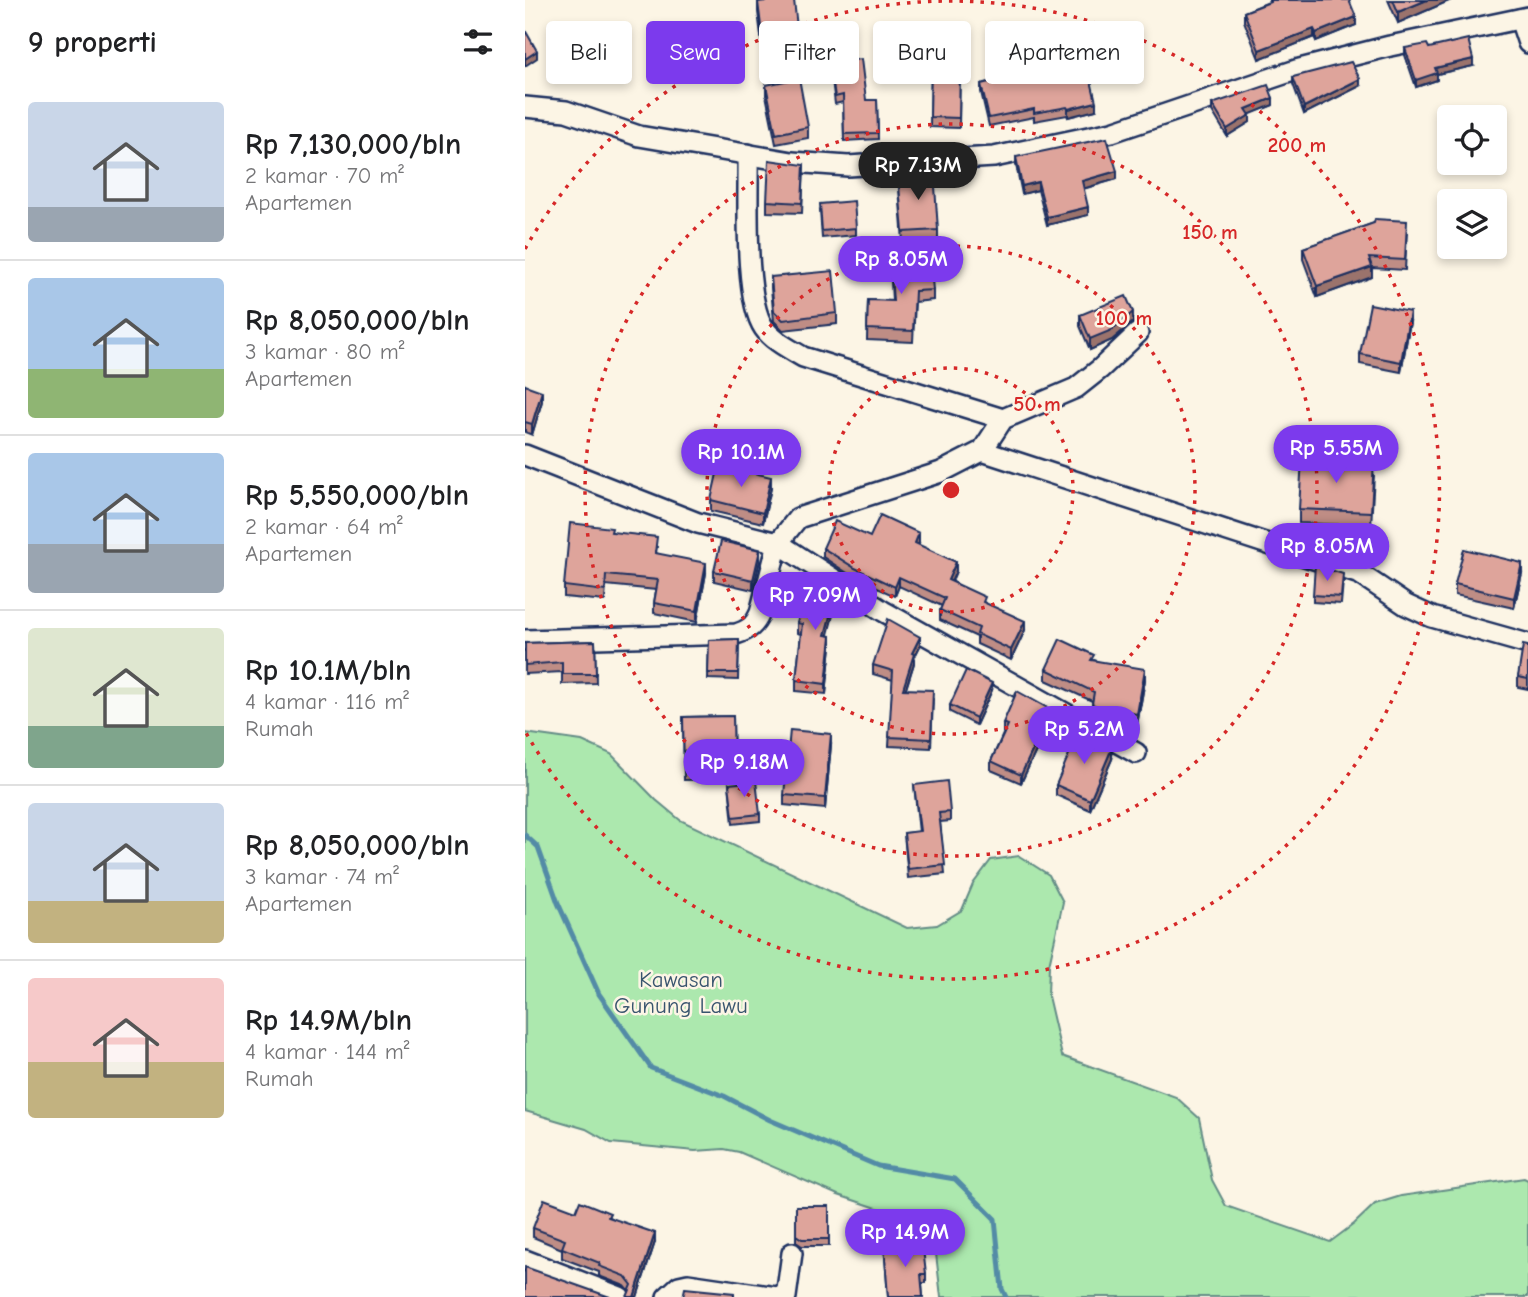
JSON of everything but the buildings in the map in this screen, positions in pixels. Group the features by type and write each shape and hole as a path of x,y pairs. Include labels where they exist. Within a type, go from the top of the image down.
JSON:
{"street":[{"path":"525,107 566,111 639,136 792,162 848,166 994,157 1112,132 1296,70 1390,46 1524,18 1528,43"},
{"path":"748,155 751,280 754,307 764,328 803,358 1003,419"},
{"path":"525,640 736,634 748,630 756,623 760,613 778,543 798,518 941,472 982,451 1003,419 1076,388 1138,334"},
{"path":"982,451 1360,574 1406,605 1432,617 1528,644"},
{"path":"525,455 698,523 778,543 883,611 1136,754"},
{"path":"786,1297 792,1253"},
{"path":"525,1260 620,1297"},
{"path":"667,1297 679,1286 688,1284 777,1297"}],"green space":[{"name":"Kawasan Gunung Lawu","path":"525,733 582,741 611,754 656,800 680,820 907,928 937,925 962,910 973,884 991,860 1019,856 1049,875 1063,902 1049,965 1048,996 1062,1056 1176,1097 1199,1118 1212,1180 1226,1206 1330,1242 1375,1204 1401,1196 1524,1178 1528,1180 1528,1297 941,1297 935,1245 930,1232 919,1222 838,1195 739,1152 611,1143 586,1129 525,1111"}],"waterway":[{"path":"525,835 538,847 558,903 599,994 651,1068 724,1096 770,1120 878,1166 955,1179 995,1219 1002,1289 1006,1297"},
{"path":"1353,1297 1359,1297"}]}
